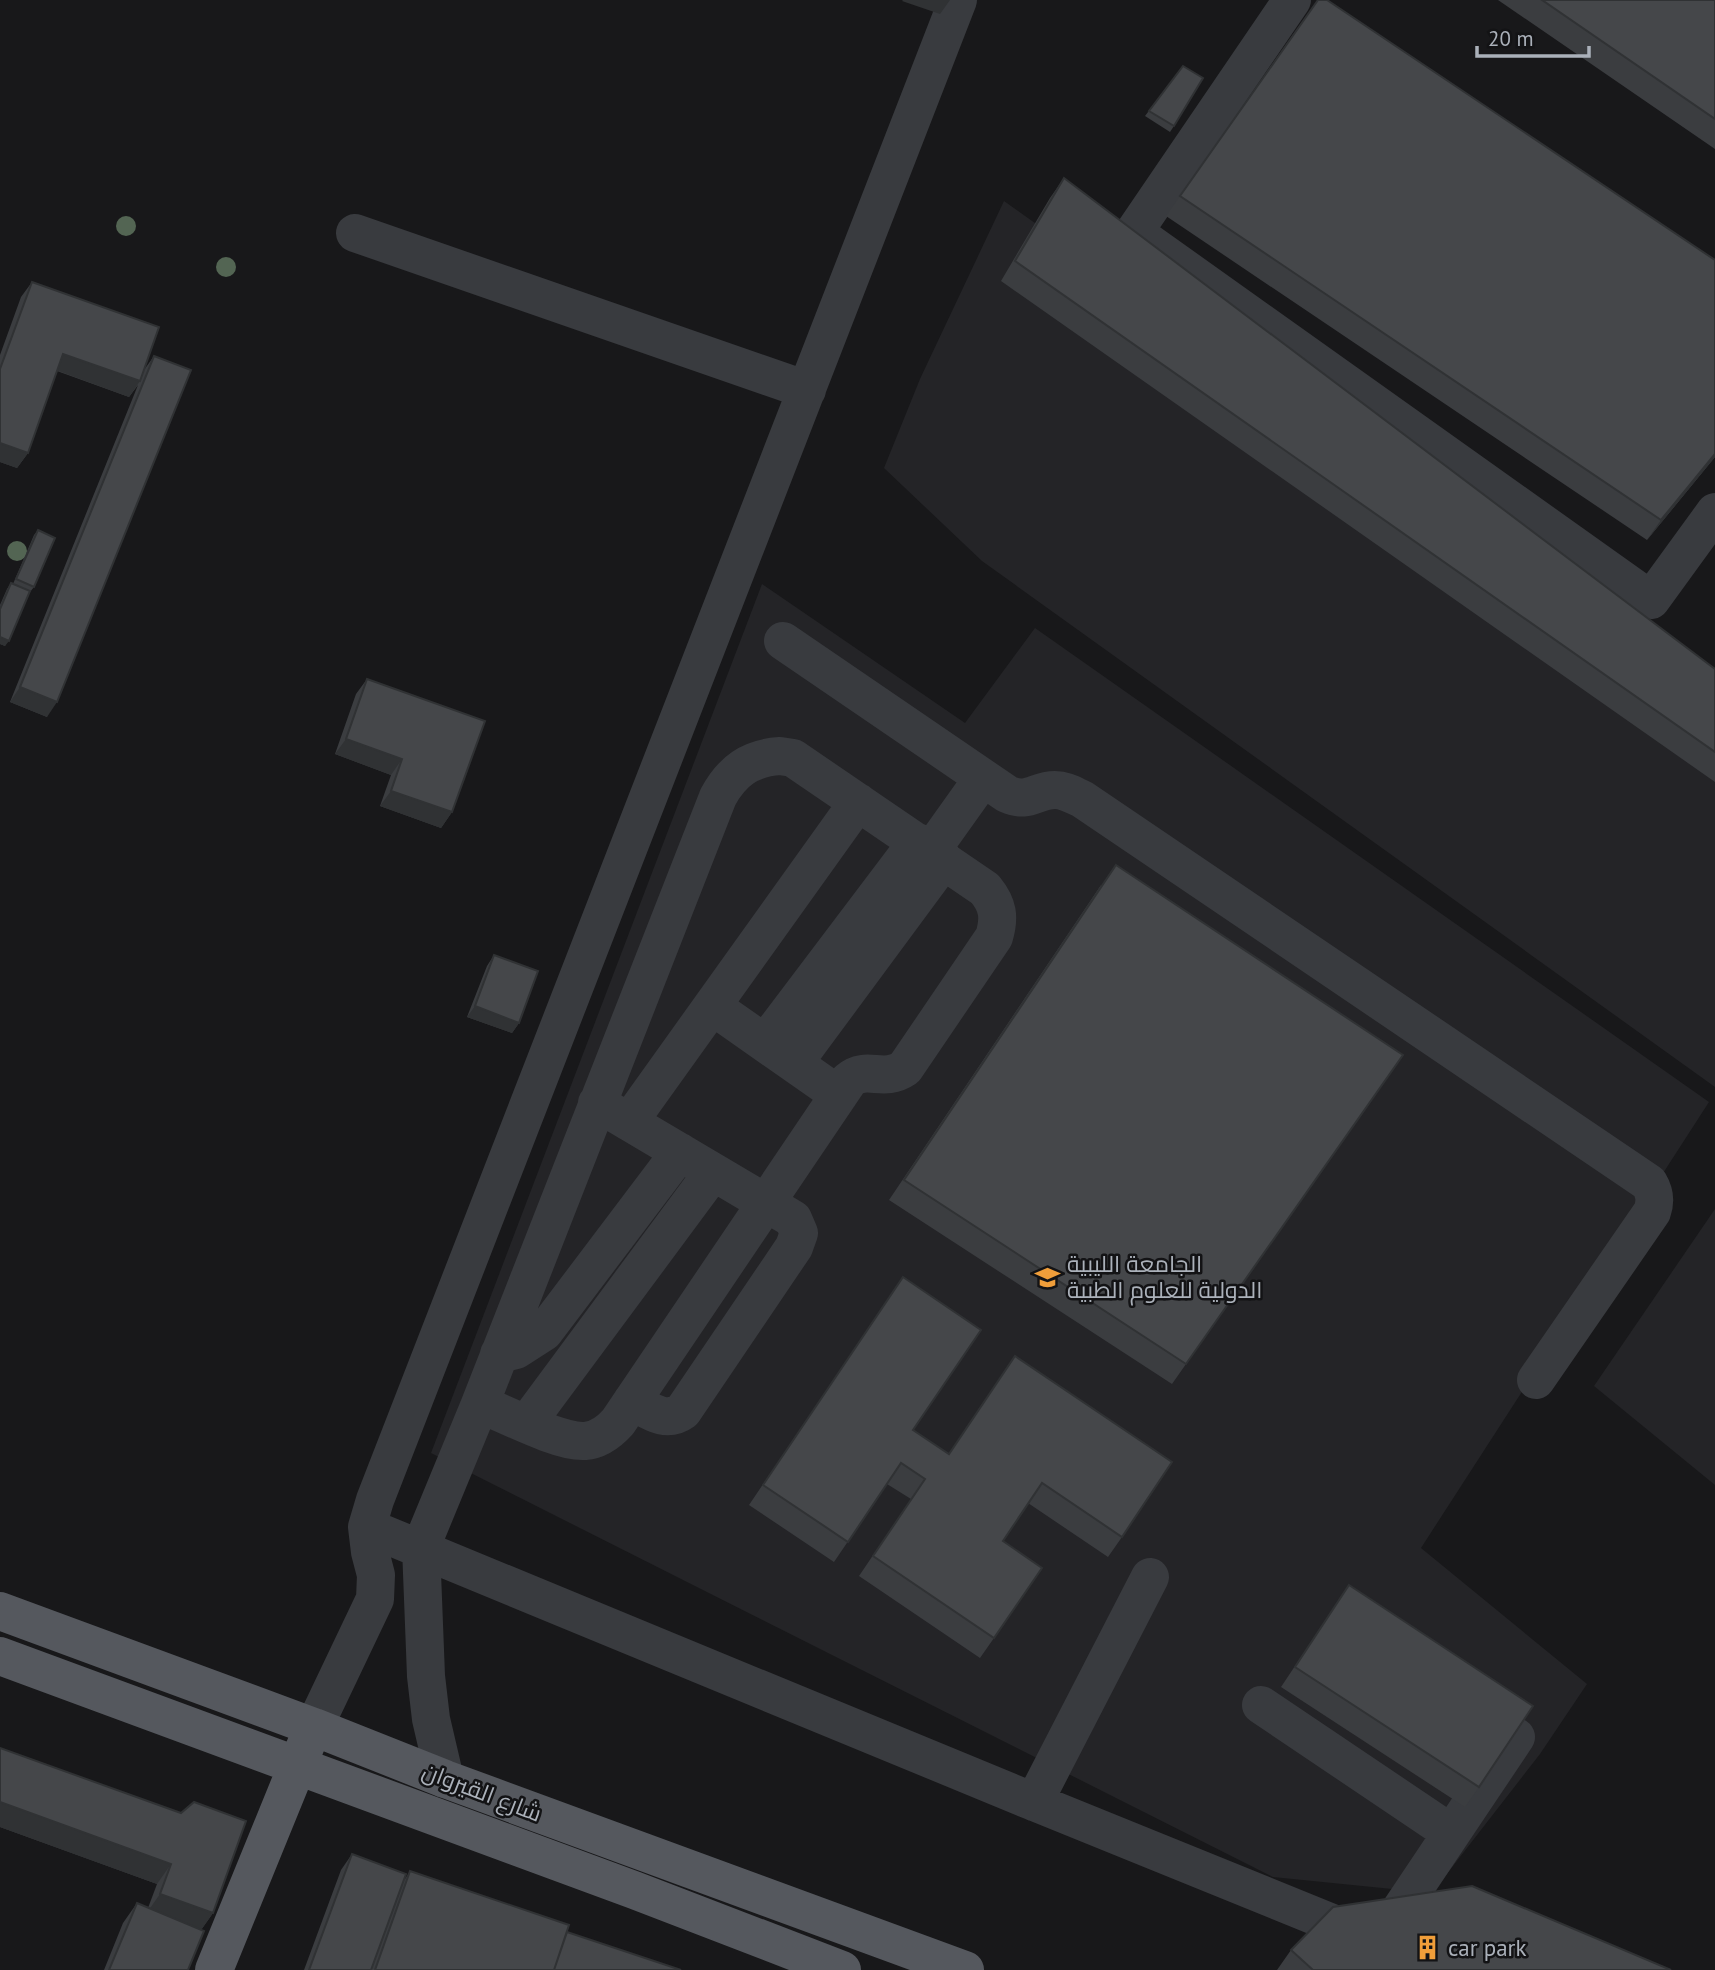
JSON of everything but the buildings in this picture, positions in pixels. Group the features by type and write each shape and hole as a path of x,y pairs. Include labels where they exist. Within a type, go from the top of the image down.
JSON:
{"main road":[{"name":"شارع القيروان","path":"0,1611 314,1727 445,1779 965,1970"},
{"name":"شارع القيروان","path":"0,1656 634,1890 842,1970"},
{"path":"214,1970 314,1727"}],"street":[{"path":"314,1727 375,1599 376,1575 367,1527 385,1474 958,0"},
{"path":"1292,0 1133,232 1651,600 1715,512"},
{"path":"355,233 807,390"},
{"path":"783,641 1014,797 1033,797 1055,790 1082,799 1649,1183 1654,1191 1652,1212 1536,1380"},
{"path":"767,757 793,758 985,889 998,912 994,937 905,1068 889,1075 863,1072 856,1074 839,1095 609,1432 597,1439 572,1440 503,1413 499,1354 613,1112 718,797 726,781 754,760 767,757"},
{"path":"779,1053 983,778"},
{"path":"613,1112 712,1006 858,802"},
{"path":"712,1006 839,1095"},
{"path":"613,1112 766,1203"},
{"path":"499,1354 516,1350 544,1332 680,1152"},
{"path":"445,1779 431,1719 426,1676 432,1552 503,1413 713,1172"},
{"path":"367,1527 1448,1970"},
{"path":"1034,1802 1150,1577"},
{"path":"1261,1705 1451,1833"},
{"path":"1378,1942 1516,1737"}],"shaded area":[{"path":"1004,201 1715,708 1715,1087 982,561 884,468 920,379"},
{"name":"الجامعة الليبية الدولية للعلوم الطبية","path":"762,584 965,723 1035,628 1709,1102 1421,1548 1587,1684 1540,1754 1432,1893 1273,1877 431,1453"},
{"path":"1715,1209 1715,1485 1594,1386"}],"place":[{"name":"الجامعة الليبية الدولية للعلوم الطبية","path":"1047,1277"},
{"name":"car park","path":"1428,1948"}]}
